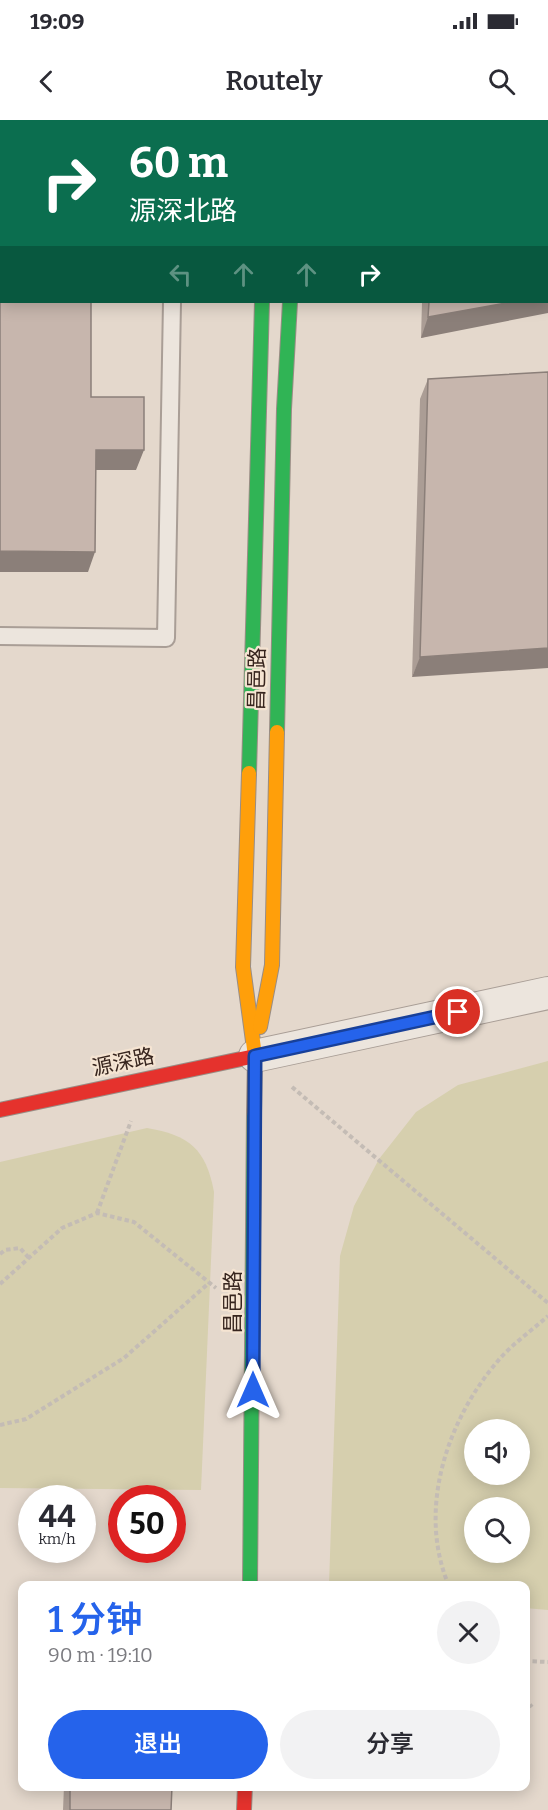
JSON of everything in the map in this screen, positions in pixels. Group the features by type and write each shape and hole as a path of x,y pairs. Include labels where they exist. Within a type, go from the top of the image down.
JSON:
{"main road":[{"name":"昌邑路","path":"250,1581 255,1056 243,967 262,303"},
{"name":"昌邑路","path":"255,1056 272,965 284,409 290,303"},
{"name":"源深路","path":"0,1110 255,1056"},
{"path":"244,1810 245,1791"}],"street":[{"path":"255,1056 548,993"}],"lane":[{"path":"0,636 166,638 172,303"}],"path":[{"path":"255,1056 548,1303"},
{"path":"97,1213 146,1079"},
{"path":"0,1284 63,1228 97,1213 134,1222 254,1319"},
{"path":"0,1254 5,1250 20,1248 30,1258"},
{"path":"0,1425 26,1419 124,1358 209,1283"},
{"path":"447,1581 441,1567 435,1514 442,1460 465,1410 497,1362 548,1316"},
{"path":"530,1661 548,1662"}],"shaded area":[{"path":"548,1061 548,1610 530,1608 530,1581 329,1581 340,1256 354,1206 379,1159 416,1112 458,1085"},
{"path":"147,1128 185,1140 200,1155 211,1177 214,1192 201,1490 186,1490 186,1485 108,1485 108,1489 96,1489 96,1485 18,1485 18,1488 0,1488 0,1162"}],"building":[{"path":"0,303 91,303 91,397 144,397 144,450 96,450 95,552 0,551"},
{"path":"429,303 506,303 428,317"},
{"path":"548,372 548,648 420,657 428,379"},
{"path":"70,1791 172,1791 171,1810 70,1810"}],"traffic: fast":[{"path":"249,773 262,303"},
{"path":"277,732 284,409 290,303"},
{"path":"250,1581 254,1112"}],"traffic: slow":[{"path":"260,1027 272,965 277,732"},
{"path":"249,773 243,967 255,1056 254,1112"}],"traffic: jam":[{"path":"0,1110 255,1056"},
{"path":"244,1810 245,1791"}],"route":[{"path":"253,1390 255,1056 458,1012"}]}
